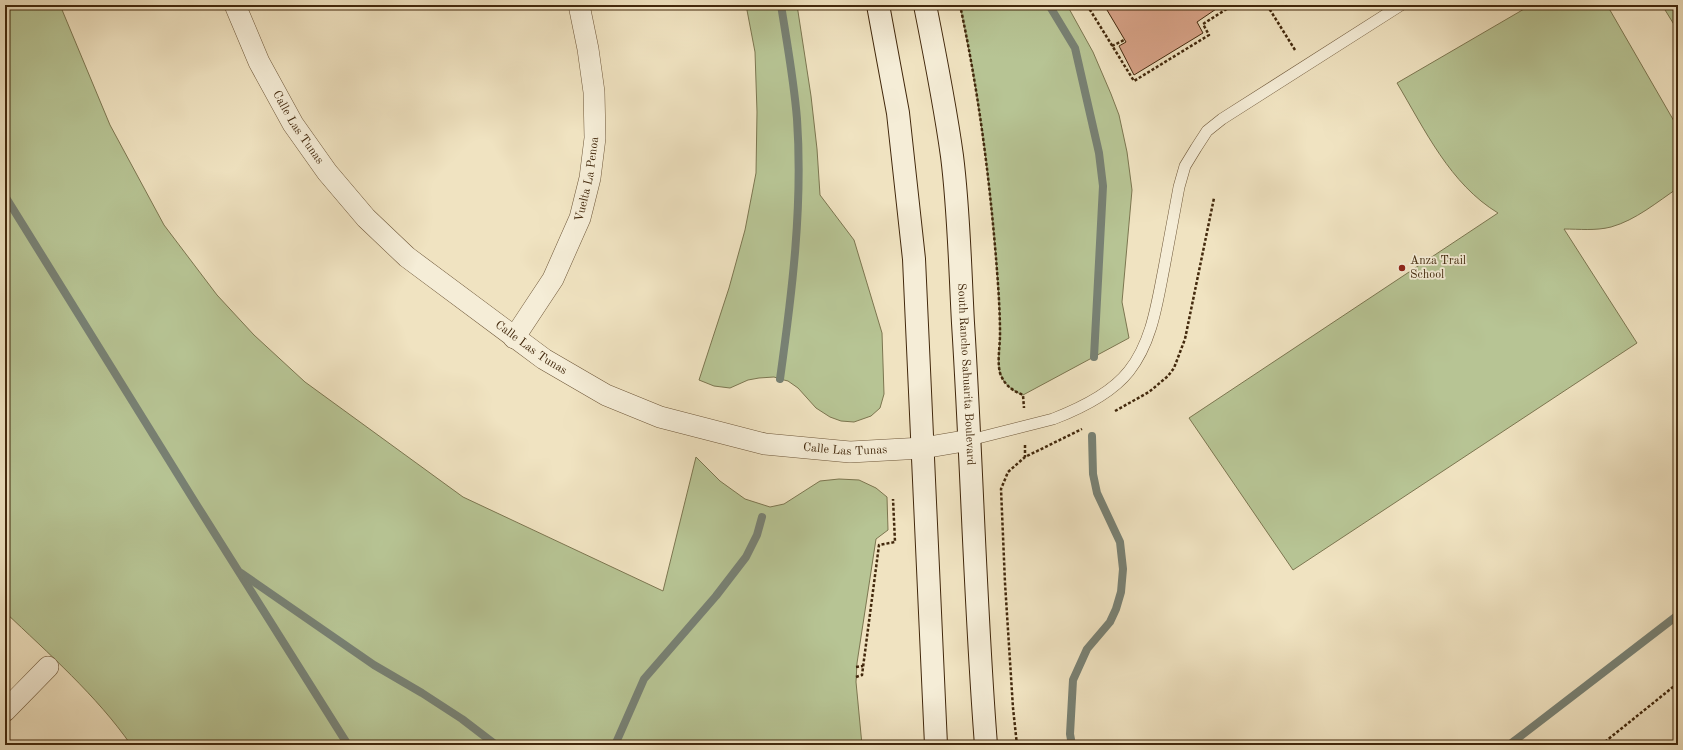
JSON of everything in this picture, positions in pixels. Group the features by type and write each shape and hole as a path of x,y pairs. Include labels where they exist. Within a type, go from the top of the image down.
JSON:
{"street":[{"name":"Calle Las Tunas","path":"235,5 259,62 293,124 337,184 366,218 407,257 544,359 606,395 660,417 764,444 850,452 923,448 970,440"},
{"name":"Vuelta La Penoa","path":"514,338 553,279 580,218 590,178 595,138 594,92 588,49 578,5"},
{"path":"878,5 892,76 904,165 914,259 936,745"},
{"name":"South Rancho Sahuarita Boulevard","path":"925,5 952,155 956,201 970,440 981,678 986,745"},
{"path":"5,711 48,666"}],"lane":[{"path":"970,440 1063,415 1078,409 1124,377 1139,355 1152,325 1180,187 1186,166 1207,131 1222,119 1401,5"}],"path":[{"path":"960,5 978,96 990,189 1000,333 1000,374 1006,384 1015,392 1023,396"},
{"path":"1087,5 1134,81 1209,35 1203,24 1233,5"},
{"path":"1266,5 1305,66"},
{"path":"1112,46 1124,40"},
{"path":"1110,414 1149,392 1168,376 1174,368 1185,339 1214,198"},
{"path":"1017,745 1006,598 1001,489 1008,472 1025,457 1083,428"},
{"path":"856,676 862,675 864,666 879,545 894,542 893,500"},
{"path":"856,667 864,666"},
{"path":"1601,745 1678,683"}],"green space":[{"path":"5,5 60,5 110,125 164,225 217,295 254,335 305,382 463,497 663,591 696,457 720,481 745,499 770,507 784,504 820,481 839,479 859,480 876,488 887,497 888,530 876,539 857,663 856,682 862,745 131,745 118,727 88,692 5,612"},
{"path":"746,5 797,5 811,96 820,195 854,240 882,333 884,394 880,408 871,416 854,422 841,421 830,417 816,408 798,388 788,381 774,377 748,380 730,388 714,386 699,380 729,288 745,230 756,173 757,112 755,52"},
{"path":"960,5 1067,5 1093,52 1111,94 1119,115 1127,152 1132,190 1122,302 1129,338 1023,395 1016,392 1006,384 999,368 999,306 990,194 982,131"},
{"path":"1531,5 1607,5 1678,128 1678,188 1646,210 1620,224 1599,229 1564,229 1637,343 1293,570 1189,418 1498,213 1481,201 1452,172 1440,155 1397,83"},
{"path":"1662,5 1678,5 1678,31"}],"building":[{"path":"1104,5 1222,5 1197,22 1203,33 1134,75 1119,46 1126,42"}],"waterway":[{"path":"780,379 789,314 799,184 796,105 781,5"},
{"path":"1049,5 1075,48 1099,153 1103,186 1094,357"},
{"path":"5,196 348,745"},
{"path":"1072,745 1070,734 1073,680 1087,649 1110,622 1116,609 1121,592 1123,569 1120,542 1097,493 1093,474 1092,436"},
{"path":"615,745 644,679 716,596 746,557 757,535 762,517"},
{"path":"241,573 374,665 422,693 462,719 496,745"},
{"path":"1509,745 1678,615"}],"place":[{"name":"Anza Trail School","path":"1402,268"}]}
